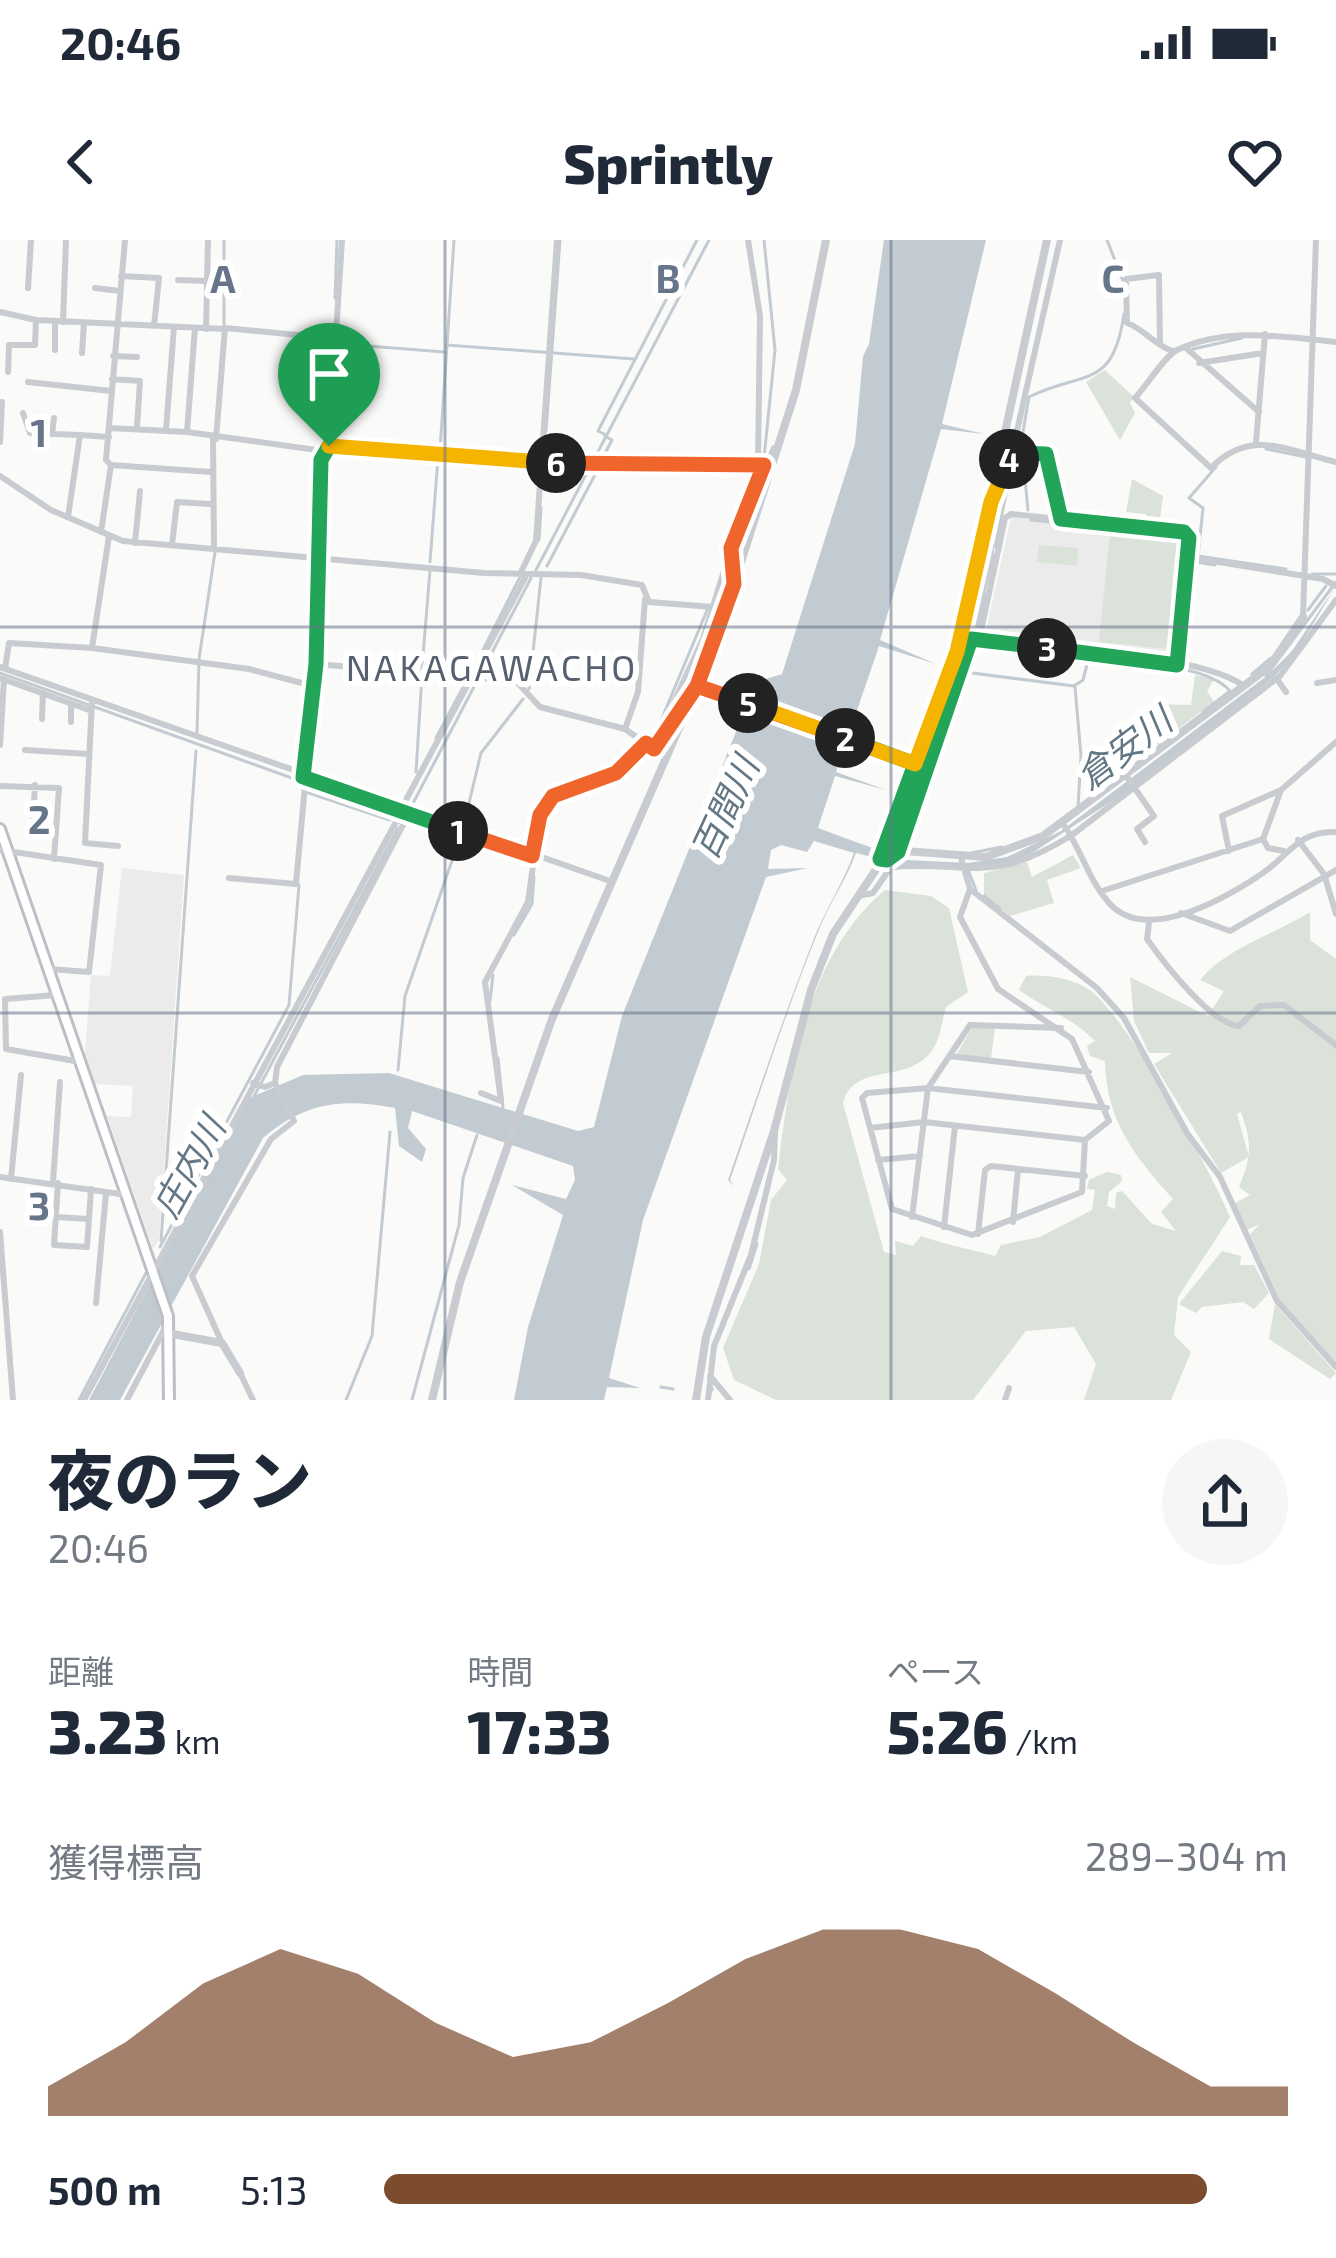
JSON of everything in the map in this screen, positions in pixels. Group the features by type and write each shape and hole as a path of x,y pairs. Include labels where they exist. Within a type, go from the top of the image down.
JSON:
{"main road":[{"path":"0,830 168,1318 172,1334 170,1400"}],"street":[{"path":"28,288 31,240"},
{"path":"55,350 66,240"},
{"path":"92,648 111,465 113,356 125,240"},
{"path":"206,328 208,240"},
{"path":"230,878 296,884 316,664 316,558 342,240"},
{"path":"253,1400 192,1276 271,1139 293,1118 276,1084 280,1060 529,574 536,541 557,240"},
{"path":"748,240 760,316 761,464"},
{"path":"433,1400 460,1282 518,1111 610,881 696,690 734,584 786,426 826,240"},
{"path":"696,1400 706,1337 774,1130 812,990 833,934 880,859 957,652 1047,240"},
{"path":"994,558 991,502 1018,453 1060,240"},
{"path":"858,896 872,893 896,866 967,872 1011,865 1072,836 1245,686 1268,679 1303,617 1316,240"},
{"path":"1160,344 1160,275 1126,279 1127,323 1160,344 1173,350 1265,334 1336,342"},
{"path":"122,276 159,278 154,326"},
{"path":"178,280 207,281"},
{"path":"95,288 120,291"},
{"path":"0,312 37,320 336,338"},
{"path":"8,372 9,345 35,345 37,320"},
{"path":"82,353 84,322"},
{"path":"166,430 174,327"},
{"path":"187,432 195,328"},
{"path":"215,548 211,472 224,329"},
{"path":"1256,442 1265,334"},
{"path":"1173,350 1136,398 1211,468 1230,449 1256,442 1336,463"},
{"path":"1187,350 1258,412"},
{"path":"1199,363 1263,353"},
{"path":"113,356 136,357"},
{"path":"112,380 140,381 136,429"},
{"path":"28,382 111,392"},
{"path":"0,442 2,402"},
{"path":"23,413 30,433 166,430 327,449 542,462 761,464"},
{"path":"52,434 54,418"},
{"path":"650,746 710,606 761,464 786,426"},
{"path":"68,518 80,435"},
{"path":"1018,453 1048,458 1061,519"},
{"path":"111,465 211,472"},
{"path":"0,476 68,518 135,542 643,585 638,692 625,729"},
{"path":"135,542 140,490"},
{"path":"172,545 176,502 210,504"},
{"path":"898,852 975,639 1005,518 1011,514 1184,532 1189,538 1177,665"},
{"path":"731,548 734,584"},
{"path":"1187,556 1305,575 1335,585"},
{"path":"645,599 710,606"},
{"path":"880,859 898,852 961,858 1012,851 1063,825 1132,783 1268,679 1336,600"},
{"path":"975,639 1177,665 1245,686"},
{"path":"313,686 199,662 9,643 2,668 303,781 610,881"},
{"path":"316,664 522,684 540,707 625,729 650,746"},
{"path":"0,745 2,678 71,704 91,705"},
{"path":"1268,679 1286,692"},
{"path":"1317,683 1336,680"},
{"path":"696,690 710,690 915,764"},
{"path":"481,1094 500,1100 485,982 528,902 540,815 553,796 616,773 650,746 696,690"},
{"path":"42,719 43,693"},
{"path":"70,722 71,704"},
{"path":"91,705 86,843 118,847"},
{"path":"1229,850 1222,816 1281,790 1336,742"},
{"path":"25,750 88,754"},
{"path":"1132,783 1154,816 1137,829 1145,842"},
{"path":"33,822 35,785"},
{"path":"0,786 59,788 54,859"},
{"path":"1281,790 1263,839 1268,848 1285,851"},
{"path":"85,1400 397,820 405,816"},
{"path":"1063,825 1101,891 1125,916 1150,921 1181,914 1258,877 1298,840 1336,832"},
{"path":"1101,891 1263,839"},
{"path":"1298,840 1324,874 1336,914"},
{"path":"4,850 101,865 89,972 49,969"},
{"path":"870,1128 924,1123 1085,1140 1109,1121 1090,1072 1061,1028 998,988 960,917 970,889 961,858"},
{"path":"1181,914 1230,931 1336,870"},
{"path":"970,889 1096,988 1124,1018 1187,1133 1220,1177 1277,1301 1336,1367"},
{"path":"1150,921 1147,939 1224,1024 1239,1026 1260,1006 1284,1005 1336,1045"},
{"path":"58,995 3,999 7,1049 81,1062"},
{"path":"912,1217 928,1088 950,1057 977,1023 1061,1028"},
{"path":"950,1057 1090,1072"},
{"path":"11,1179 21,1075"},
{"path":"60,1082 54,1245 86,1247 91,1189"},
{"path":"256,1084 276,1084"},
{"path":"1085,1140 1084,1176 1078,1194 978,1234 892,1209 862,1098 867,1093 928,1088 1107,1108"},
{"path":"944,1227 955,1126"},
{"path":"708,1400 726,1309 751,1255 774,1160 774,1130"},
{"path":"878,1160 920,1156"},
{"path":"978,1234 985,1170 991,1166 1084,1176"},
{"path":"1012,1222 1018,1168"},
{"path":"0,1177 127,1195"},
{"path":"96,1303 106,1192"},
{"path":"56,1217 89,1220"},
{"path":"0,1232 14,1400"},
{"path":"127,1400 168,1318"},
{"path":"172,1334 222,1343"},
{"path":"710,1376 730,1400"},
{"path":"1005,1400 1009,1388"}],"shaded area":[{"path":"1105,370 1134,397 1130,403 1135,413 1120,440 1086,382"},
{"path":"1132,479 1163,496 1159,527 1147,526 1146,514 1126,512"},
{"path":"1011,517 1182,537 1171,659 985,635"},
{"path":"1110,533 1180,540 1169,649 1099,642"},
{"path":"1039,545 1078,548 1077,566 1037,562"},
{"path":"1195,675 1214,679 1207,691 1214,702 1155,746 1158,704 1191,705"},
{"path":"1073,855 1081,868 1047,880 1054,903 1010,916 984,895 984,873 1027,862 1032,877"},
{"path":"122,868 184,875 159,1241 153,1249 107,1116 131,1117 133,1086 95,1084 85,1053 91,975 110,976"},
{"path":"885,890 931,896 949,908 968,992 946,1007 936,1043 920,1062 858,1082 843,1103 884,1252 896,1255 895,1241 913,1246 921,1236 995,1256 1001,1245 1040,1237 1092,1210 1095,1190 1087,1189 1089,1180 1107,1172 1121,1175 1122,1181 1109,1192 1107,1206 1115,1209 1116,1193 1122,1191 1152,1224 1176,1231 1161,1212 1173,1199 1125,1136 1111,1101 1105,1061 1090,1056 1087,1046 1095,1041 1019,990 1026,976 1081,985 1104,1004 1144,1060 1230,1217 1178,1297 1174,1335 1191,1352 1171,1400 1084,1400 1096,1364 1074,1327 1026,1331 973,1400 776,1400 734,1380 723,1348 759,1264 771,1200 787,1180 778,1169 788,1094 806,1018 837,947"},
{"path":"1310,912 1310,940 1336,959 1336,1365 1284,1309 1250,1234 1260,1224 1245,1231 1233,1204 1250,1195 1239,1187 1248,1157 1221,1173 1154,1064 1172,1053 1149,1053 1134,1021 1130,977 1208,1016 1224,991 1200,980 1236,950","holes":["1241,1112 1249,1141 1248,1155 1237,1114"]},
{"path":"995,1027 991,1059 957,1054 972,1028"},
{"path":"1222,1251 1241,1256 1240,1265 1254,1265 1269,1293 1254,1309 1243,1302 1202,1307 1196,1313 1179,1304"},
{"path":"1275,1304 1336,1373 1330,1379 1269,1339"}],"water":[{"name":"百間川","path":"884,240 986,240 942,424 984,434 941,429 880,640 936,664 879,646 836,772 886,790 835,776 818,828 905,860 968,863 1007,857 1061,831 1268,675 1292,651 1336,586 1295,654 1275,676 1124,793 1026,857 995,867 899,864 856,853 796,990 730,1180 734,1186 728,1180 781,1027 815,936 854,853 814,841 807,852 781,845 771,850 768,869 808,868 766,877 643,1220 609,1378 640,1388 607,1387 604,1400 514,1400 528,1327 563,1215 512,1185 566,1199 575,1180 573,1166 412,1111 408,1128 426,1149 422,1162 399,1146 395,1108 358,1103 309,1110 263,1138 120,1400 89,1400 247,1099 303,1075 389,1073 578,1131 594,1127 622,1016 756,682 782,674 855,444 863,356 869,344"}],"waterway":[{"path":"224,240 224,327"},
{"path":"335,298 337,240"},
{"path":"440,450 454,240"},
{"path":"546,431 560,240"},
{"path":"604,434 598,431 697,240"},
{"path":"536,570 709,240"},
{"path":"764,240 775,350 764,458"},
{"path":"1107,240 1123,281"},
{"path":"1020,449 1029,397 1103,367 1119,339 1124,314"},
{"path":"1193,349 1242,338"},
{"path":"342,344 444,352"},
{"path":"446,345 634,359"},
{"path":"326,444 328,415"},
{"path":"601,461 612,440 605,436"},
{"path":"1266,449 1306,457"},
{"path":"995,547 1014,456"},
{"path":"323,500 325,458"},
{"path":"430,562 438,458"},
{"path":"1023,458 1028,510"},
{"path":"744,510 758,467"},
{"path":"1216,467 1189,498 1203,508 1198,556 1286,569"},
{"path":"547,566 598,469"},
{"path":"539,540 541,508"},
{"path":"1031,520 1183,535 1175,656"},
{"path":"724,559 732,540"},
{"path":"197,733 199,659 215,552"},
{"path":"1190,561 1215,565"},
{"path":"422,668 430,570"},
{"path":"1312,574 1336,574"},
{"path":"481,654 520,577"},
{"path":"410,809 531,578"},
{"path":"529,689 541,578"},
{"path":"1266,676 1336,582"},
{"path":"1308,610 1326,586"},
{"path":"976,634 986,594"},
{"path":"652,742 708,608"},
{"path":"912,838 973,644"},
{"path":"964,672 1074,686 1083,680 1089,657 1165,665 1204,675 1230,691 1203,712"},
{"path":"1252,674 1271,658"},
{"path":"0,673 400,817"},
{"path":"416,772 422,675"},
{"path":"436,738 468,678"},
{"name":"倉安川","path":"1075,687 1081,756 1078,807"},
{"path":"464,824 481,753 523,699"},
{"path":"582,787 616,777 647,749"},
{"name":"庄内川","path":"161,1241 196,751"},
{"path":"306,792 390,820"},
{"path":"538,850 550,808"},
{"path":"412,822 530,861"},
{"path":"252,1100 398,828"},
{"path":"971,853 1002,847"},
{"path":"398,1070 405,996 455,852"},
{"path":"969,872 976,890"},
{"path":"514,935 532,904 534,877"},
{"name":"庄内川","path":"160,1247 289,1005 299,885"},
{"path":"984,896 1000,909"},
{"path":"490,1001 493,975"},
{"path":"498,1058 503,1107"},
{"path":"346,1400 372,1336 390,1132"},
{"path":"412,1400 459,1225 463,1178 477,1135"},
{"path":"749,1269 757,1244"},
{"path":"79,1400 146,1273"},
{"path":"661,1387 673,1389"}],"district":[{"name":"NAKAGAWACHO","path":"492,668"}],"route":[{"path":"329,446 321,460 316,664 303,777 532,856 540,815 553,796 569,786 616,773 646,743 654,749 697,686 915,764 880,859 887,860 898,852 932,766 971,639 1177,665 1189,538 1184,532 1061,519 1048,458 1042,452 1012,453 991,502 957,652 915,764 905,759 697,686 734,584 730,580 731,548 742,531 764,465 610,466 329,446"}]}
